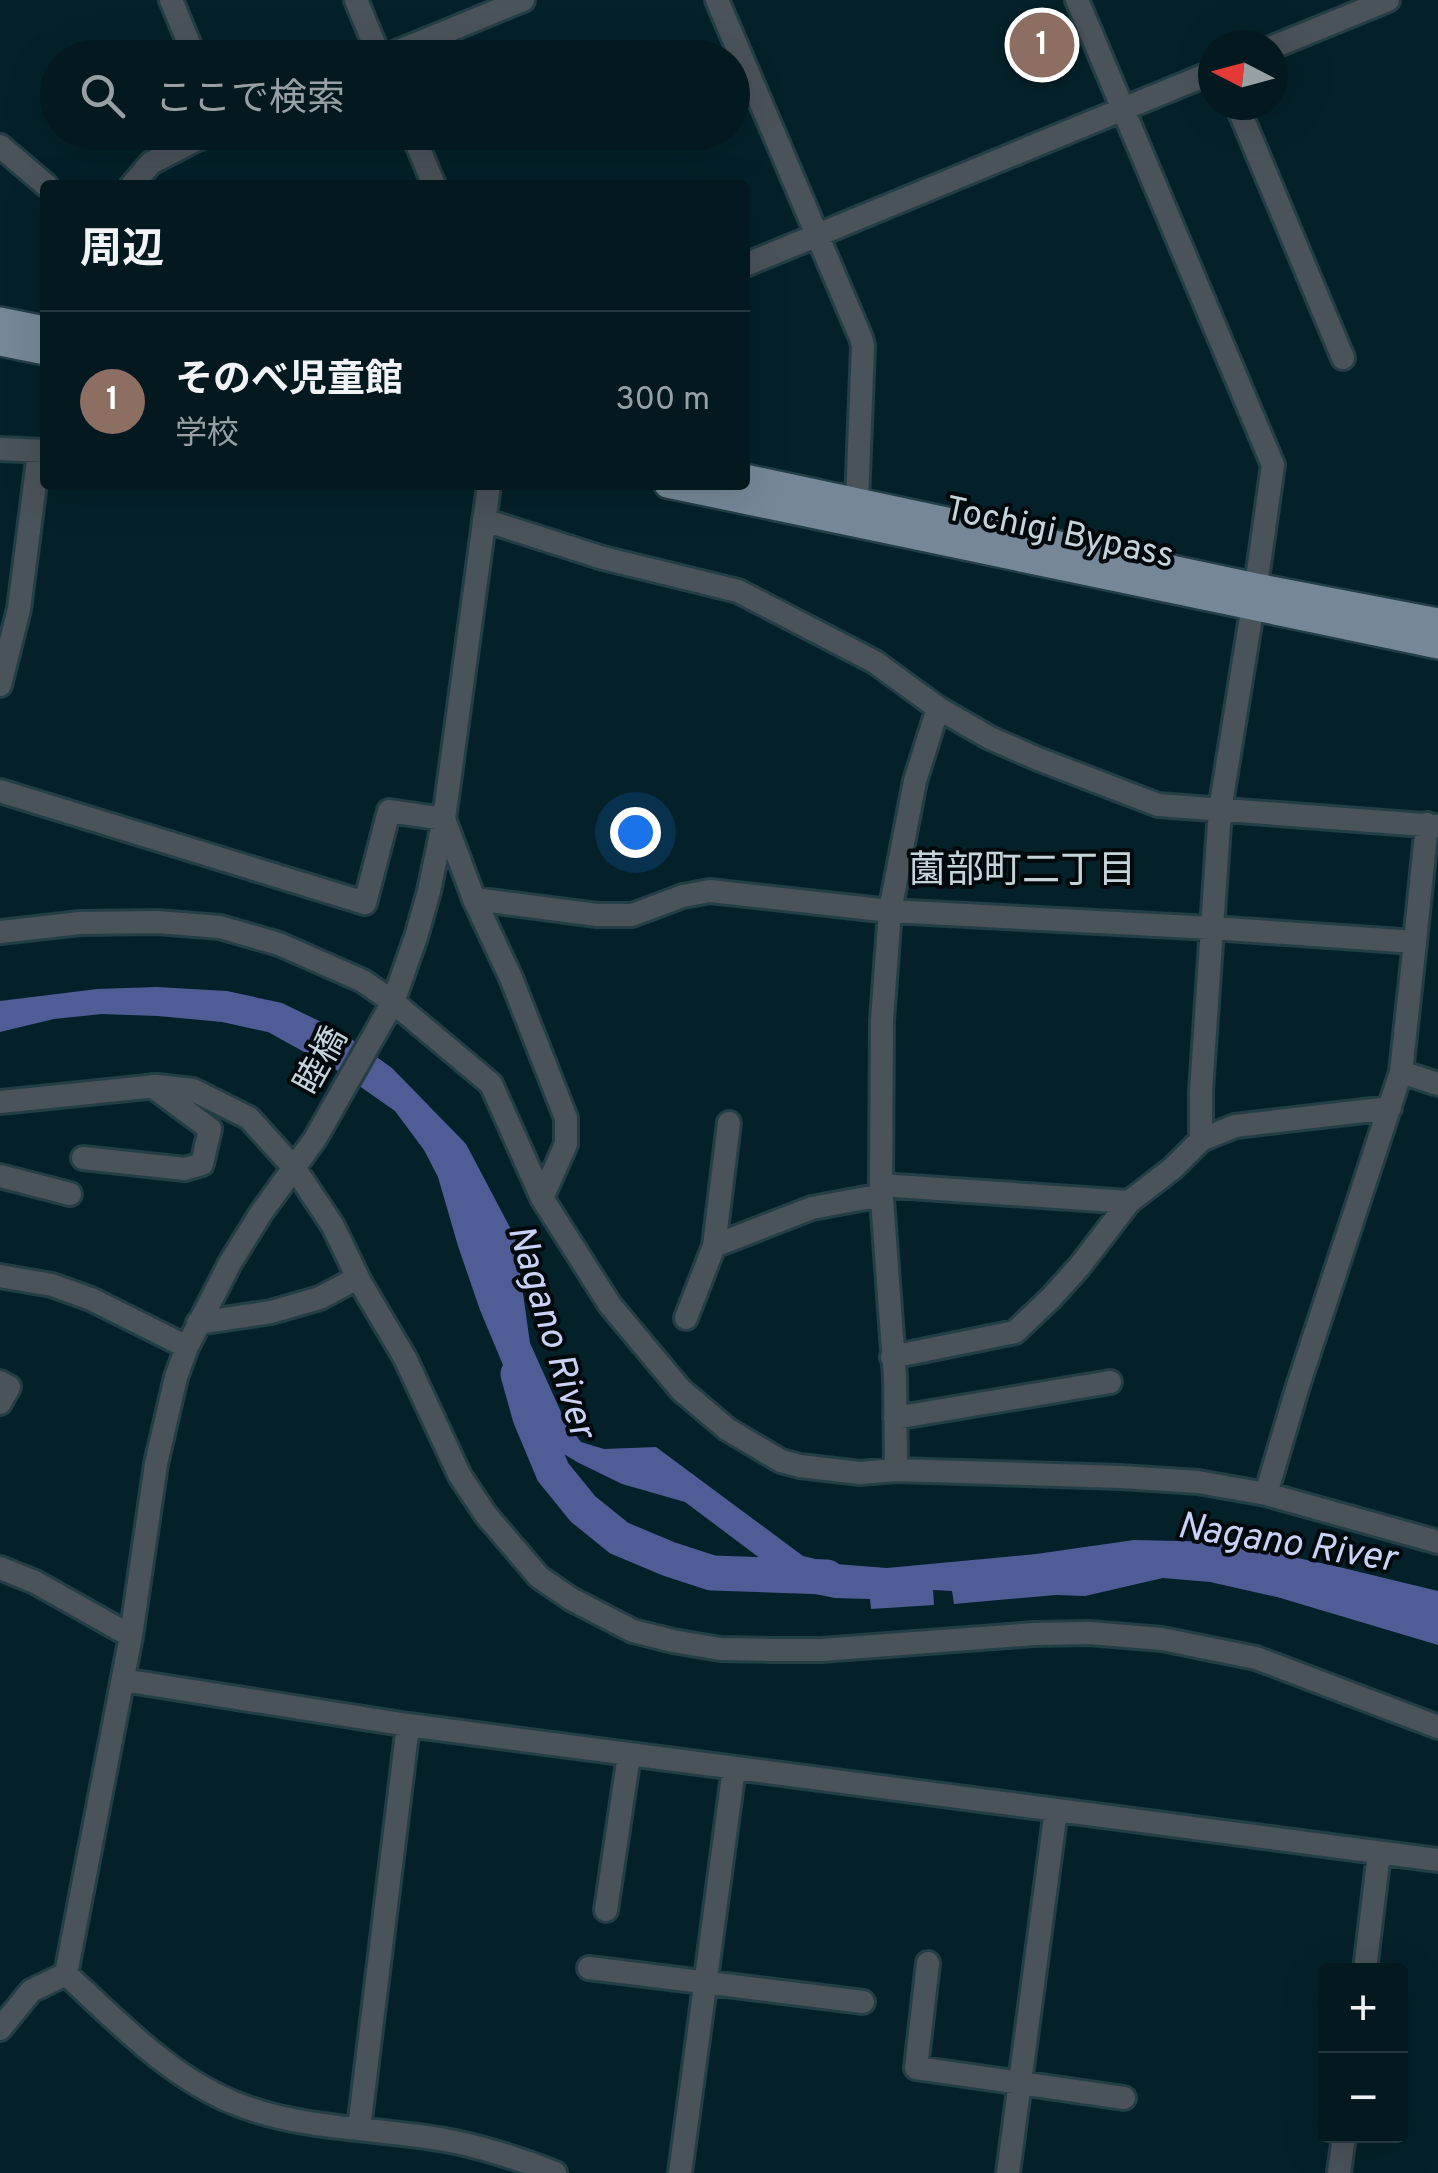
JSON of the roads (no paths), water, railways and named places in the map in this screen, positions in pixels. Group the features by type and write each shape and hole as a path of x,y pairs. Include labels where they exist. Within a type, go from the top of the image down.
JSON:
{"main road":[{"path":"0,320 40,328"},
{"path":"0,343 40,351"},
{"name":"Tochigi Bypass","path":"750,478 857,500 1438,646"},
{"name":"Tochigi Bypass","path":"693,490 1254,597 1438,621"}],"street":[{"path":"171,0 188,40"},
{"path":"356,0 373,40"},
{"path":"425,40 522,0"},
{"path":"718,0 735,40"},
{"path":"1077,0 1273,465 1220,810 1200,1091 1201,1140"},
{"path":"1288,41 1388,0"},
{"path":"750,77 862,346 857,500"},
{"path":"750,263 1198,78"},
{"path":"1243,120 1343,358"},
{"path":"0,146 40,180"},
{"path":"136,180 151,163 176,150"},
{"path":"419,150 432,180"},
{"path":"0,449 40,452"},
{"path":"0,685 19,608 40,466"},
{"name":"睦橋","path":"66,1974 131,1636 156,1464 176,1377 187,1346 230,1263 261,1212 315,1139 389,1009 416,938 444,819 488,490"},
{"path":"484,520 603,558 738,591 875,662 938,708 990,738 1158,805 1433,825 1401,1072 1266,1494"},
{"path":"896,1470 895,1378 881,1190 882,1020 890,911 915,781 938,708"},
{"path":"0,792 364,903 389,811 444,819 566,1118 566,1144 542,1198"},
{"path":"474,899 597,916 632,915 683,896 710,891 890,911 1416,942"},
{"path":"0,932 80,923 157,922 220,927 279,944 362,981 389,1009 491,1084 542,1198 610,1305 682,1390 727,1430 780,1461 860,1472 1120,1476 1198,1482 1266,1494 1438,1542"},
{"path":"1401,1072 1438,1084"},
{"path":"0,1102 152,1086 193,1090 249,1118 294,1169 333,1226 405,1358 460,1476 486,1515 539,1576 571,1599 633,1631 720,1649 771,1650 822,1650 1034,1634 1089,1633 1162,1639 1256,1658 1438,1727"},
{"path":"82,1158 185,1170 202,1164 210,1129 152,1086"},
{"path":"892,1357 1014,1332 1070,1278 1129,1202 1201,1140 1235,1126 1390,1108"},
{"path":"686,1318 714,1246 729,1123"},
{"path":"0,1176 70,1194"},
{"path":"714,1246 812,1208 881,1190 1129,1202"},
{"path":"198,1323 272,1312 320,1298 358,1278"},
{"path":"1,1281 52,1286 91,1299 187,1346"},
{"path":"0,1382 9,1387 0,1403"},
{"path":"895,1418 1110,1382"},
{"path":"0,1568 35,1582 131,1636"},
{"path":"123,1680 629,1755 1438,1860"},
{"path":"359,2128 408,1724"},
{"path":"606,1910 629,1755"},
{"path":"680,2173 734,1768"},
{"path":"1008,2173 1056,1810"},
{"path":"1365,1963 1380,1852"},
{"path":"928,1963 916,2068 1124,2098"},
{"path":"590,1968 863,2002"},
{"path":"0,2030 31,1991 66,1974 145,2046 196,2085 242,2106 306,2122 448,2140 546,2171"},
{"path":"1339,2173 1343,2143"}],"water":[{"path":"97,989 227,991 282,1003 340,1031 392,1068 466,1144 515,1237 530,1343 565,1421 581,1442 604,1449 656,1447 803,1556 836,1564 887,1568 1134,1540 1224,1542 1438,1591 1438,1645 1277,1597 1210,1582 1163,1578 1085,1596 954,1604 952,1591 933,1590 934,1605 871,1609 870,1599 805,1592 685,1502 622,1484 546,1443 513,1389 480,1310 438,1177 424,1150 395,1111 335,1069 268,1032 222,1022 102,1014 54,1019 0,1032 0,1001"}],"waterway":[{"name":"Nagano River","path":"518,1374 530,1417 553,1472 583,1509 619,1538 712,1573 827,1577"}],"place":[{"name":"そのべ児童館","path":"1042,45"}],"district":[{"name":"薗部町二丁目","path":"1022,869"}]}
